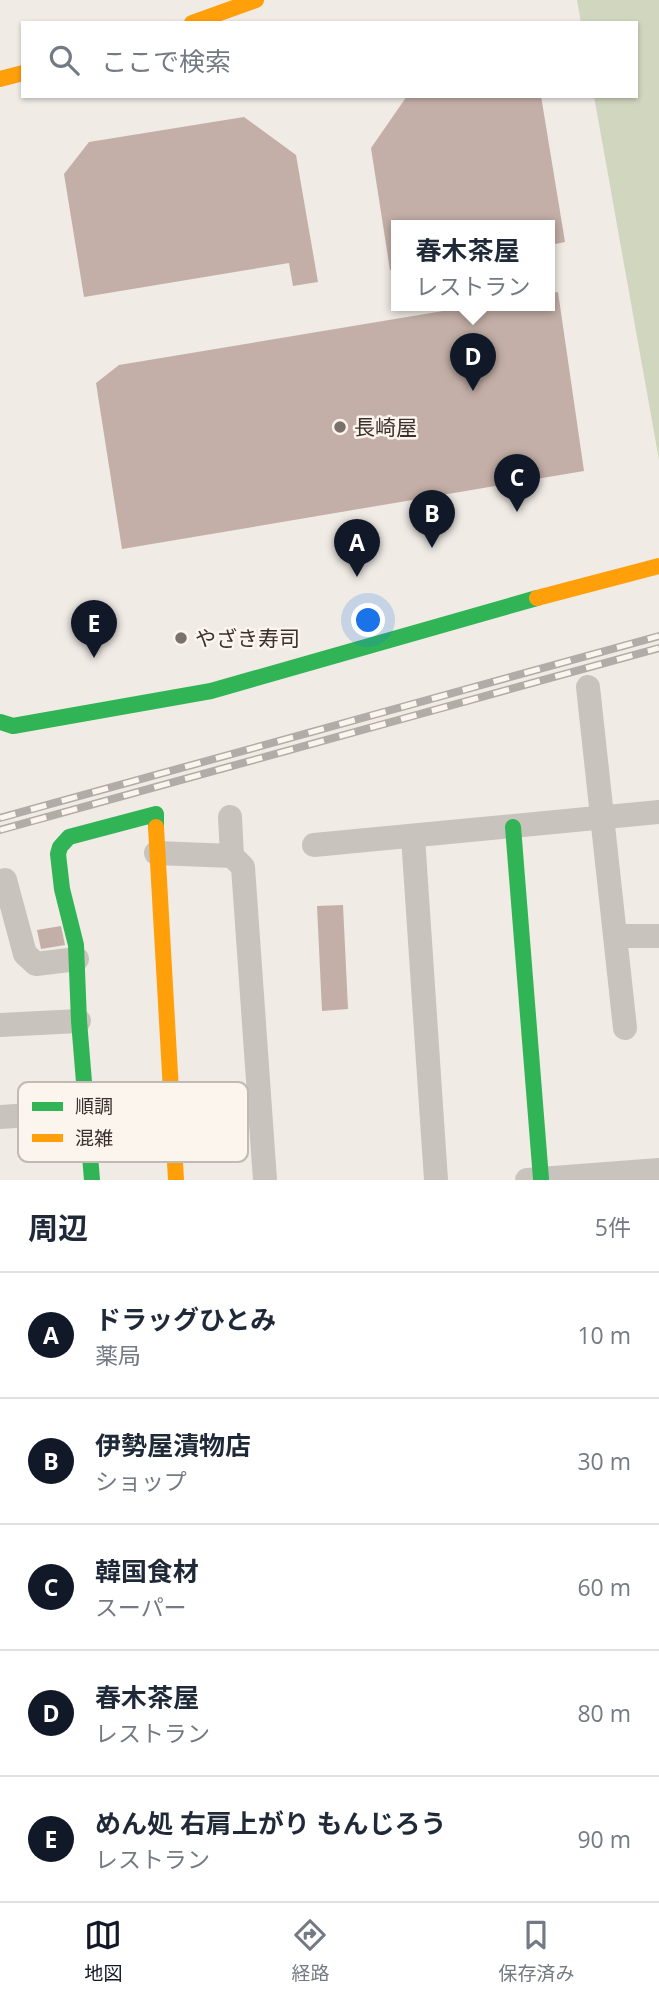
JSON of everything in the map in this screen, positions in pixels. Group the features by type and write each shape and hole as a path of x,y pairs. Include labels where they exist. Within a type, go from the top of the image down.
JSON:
{"street":[{"path":"198,21 256,0"},
{"path":"0,79 21,74"},
{"path":"0,721 13,726 211,691 536,598 659,566"},
{"path":"588,687 625,1028"},
{"path":"314,845 659,812"},
{"path":"85,1082 77,959 62,890 58,853 69,837 156,814 170,1082"},
{"path":"230,817 232,856 243,867 265,1180"},
{"path":"513,827 533,1180 659,1170"},
{"path":"413,837 436,1180"},
{"path":"156,853 232,856"},
{"path":"5,880 25,954 36,964 77,959"},
{"path":"616,936 659,936"},
{"path":"0,1025 79,1021"},
{"path":"0,1116 18,1115"},
{"path":"91,1162 92,1180"},
{"path":"175,1162 176,1180"}],"green space":[{"path":"577,0 659,0 659,460 594,98 638,98 638,21 581,21"}],"building":[{"path":"406,98 541,98 565,242 555,244 555,220 391,220 390,270 371,148"},
{"path":"244,117 296,155 318,282 293,286 289,263 84,297 64,174 89,142"},
{"name":"長崎屋","path":"555,292 558,292 584,471 122,549 96,383 119,365 443,311 555,311"},
{"path":"343,905 348,1009 322,1011 317,906"},
{"path":"61,926 65,945 41,949 37,930"}],"railway":[{"path":"0,818 659,636"},
{"path":"0,830 659,648"}],"traffic: fast":[{"path":"0,722 13,726 211,691 537,598"},
{"path":"84,1082 76,945 62,889 58,854 60,847 69,837 156,814 156,827"},
{"path":"513,827 541,1179"},
{"path":"91,1162 92,1180"}],"traffic: slow":[{"path":"198,21 256,0"},
{"path":"0,79 21,74"},
{"path":"537,598 659,566"},
{"path":"156,827 170,1082"},
{"path":"175,1162 176,1180"}],"place":[{"name":"春木茶屋","path":"473,391"},
{"name":"長崎屋","path":"340,427"},
{"name":"韓国食材","path":"517,512"},
{"name":"伊勢屋漬物店","path":"432,548"},
{"name":"ドラッグひとみ","path":"357,577"},
{"name":"やざき寿司","path":"181,638"},
{"name":"めん処 右肩上がり もんじろう","path":"94,658"}]}
